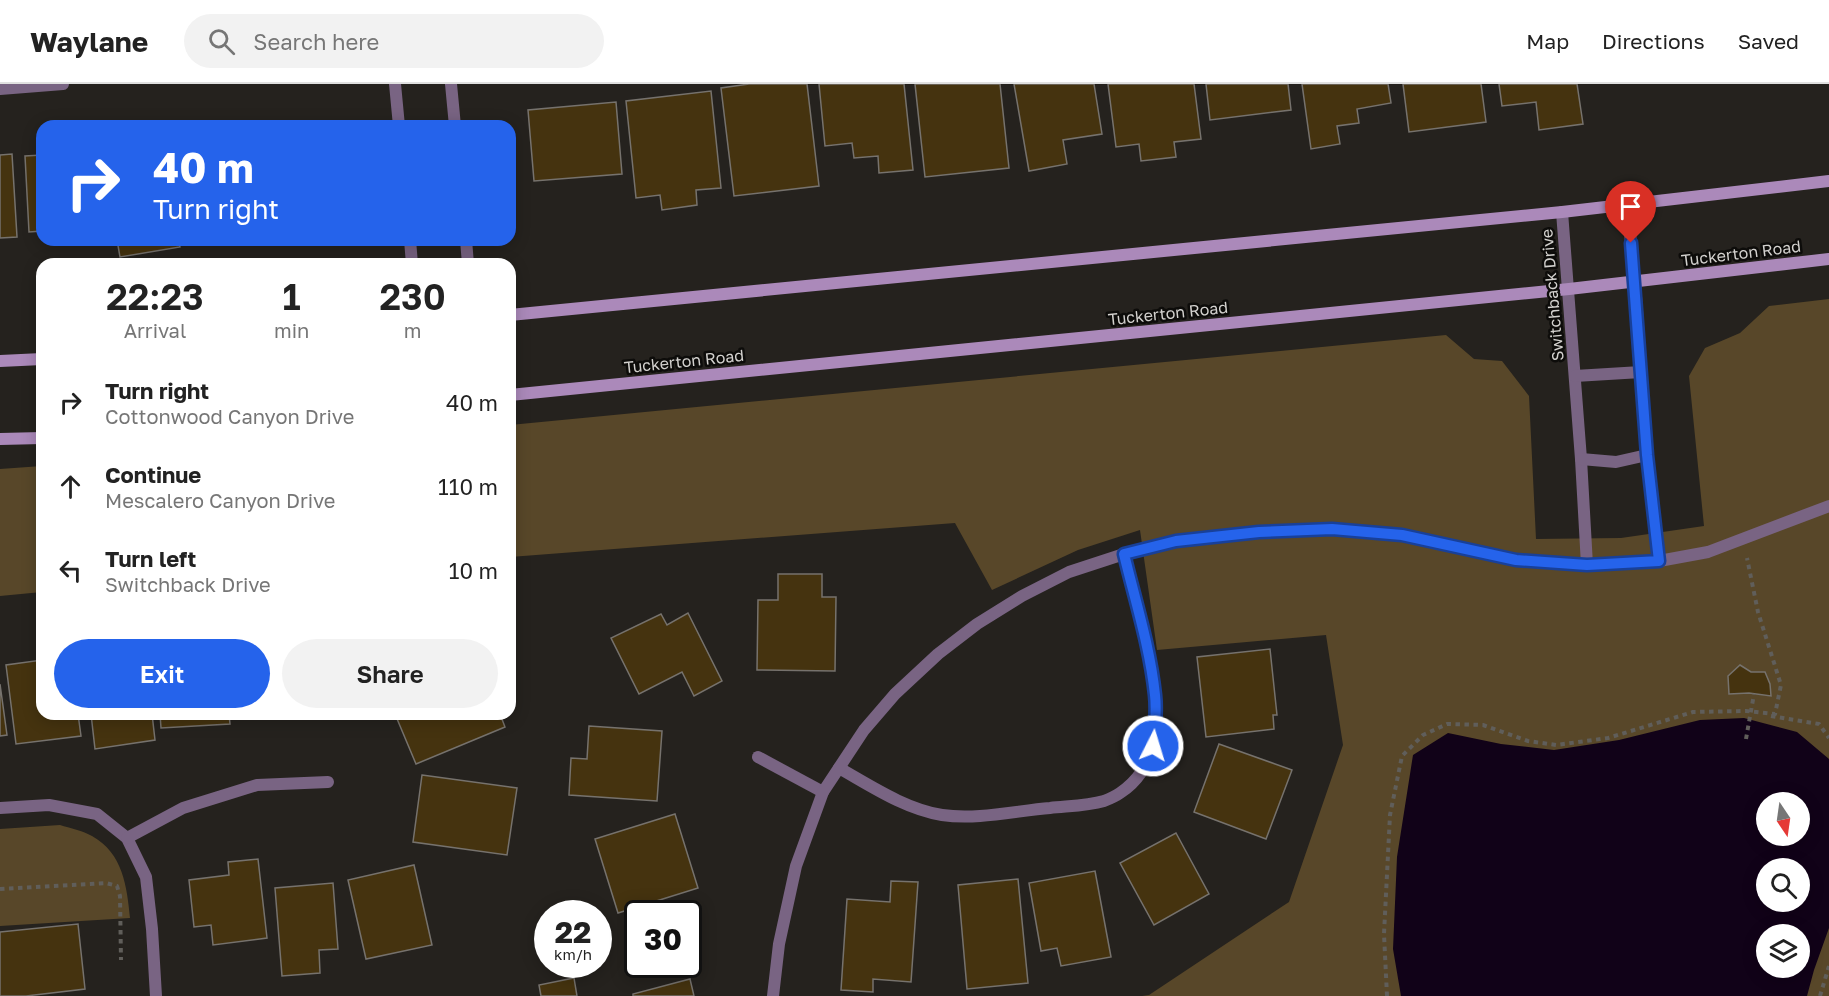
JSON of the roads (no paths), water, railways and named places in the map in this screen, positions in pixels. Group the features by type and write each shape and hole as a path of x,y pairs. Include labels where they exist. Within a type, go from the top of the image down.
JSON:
{"main road":[{"path":"516,314 1562,212 1829,181"},
{"name":"Tuckerton Road","path":"516,394 1569,289 1829,259"},
{"path":"0,361 36,359"},
{"path":"0,439 36,438"}],"street":[{"path":"0,89 63,84"},
{"path":"395,84 398,120"},
{"path":"451,84 454,120"},
{"path":"1627,204 1647,455 1659,561"},
{"name":"Switchback Drive","path":"1562,212 1587,565"},
{"name":"Switchback Drive","path":"1575,376 1641,372"},
{"path":"1581,459 1616,462 1647,455"},
{"path":"773,996 779,944 796,866 823,792 864,730 895,694 938,654 977,624 1022,596 1069,572 1124,554 1176,541 1259,532 1332,529 1402,535 1516,560 1587,565 1659,561 1708,552 1829,506"},
{"path":"839,768 911,807 942,815 972,816 1105,801 1121,792 1137,779 1147,763 1153,746 1156,722 1155,696 1148,657 1124,554"},
{"path":"758,758 823,792"},
{"path":"127,838 183,808 257,785 328,782"},
{"path":"0,808 49,805 97,814 127,838 146,877 156,996"}]}
